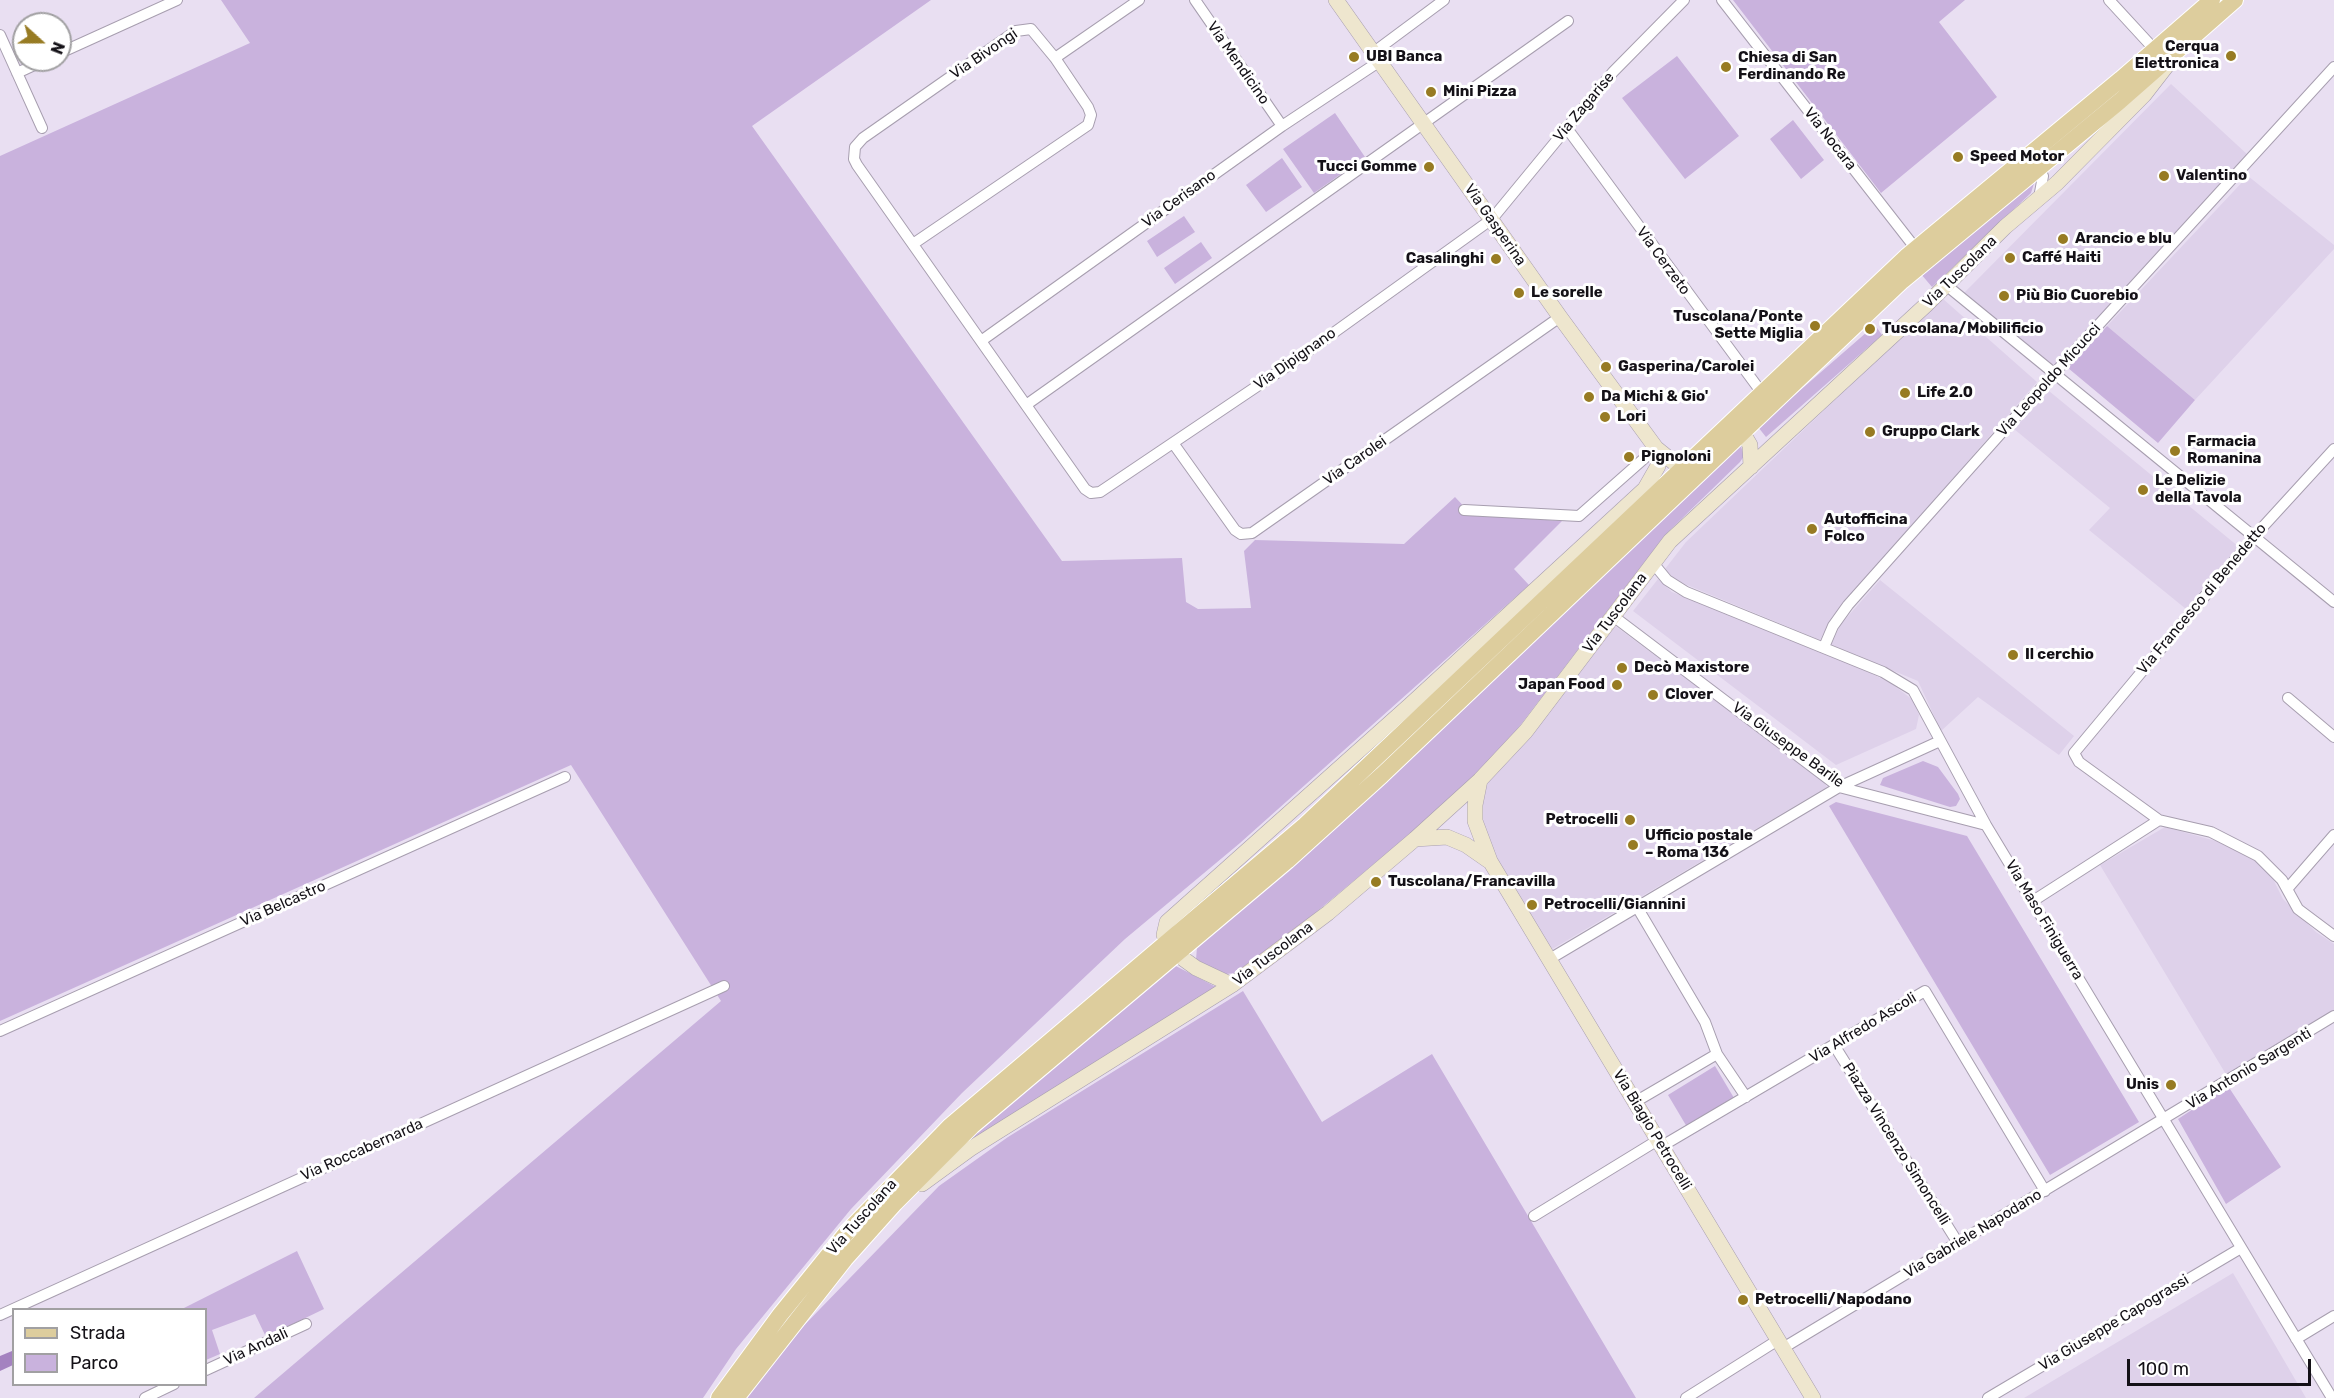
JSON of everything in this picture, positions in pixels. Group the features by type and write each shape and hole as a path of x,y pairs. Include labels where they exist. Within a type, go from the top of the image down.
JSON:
{"main road":[{"name":"Via Tuscolana","path":"736,1398 821,1288 895,1203 972,1126 1173,949 1916,249 2212,0"},
{"name":"Via Tuscolana","path":"718,1398 780,1315 843,1238 920,1155 980,1100 1343,812 1902,281 2176,53 2235,0"}],"street":[{"path":"72,48 177,0"},
{"path":"1056,58 1139,0"},
{"name":"Via Mendicino","path":"1195,0 1282,126"},
{"name":"Via Gasperina","path":"1336,0 1560,317 1656,448 1682,469"},
{"name":"Via Cerisano","path":"981,341 1282,126 1377,56 1444,0"},
{"name":"Via Zagarise","path":"1492,219 1613,72 1684,0"},
{"name":"Via Nocara","path":"1722,0 1916,249"},
{"path":"2109,0 2155,50"},
{"path":"1026,405 1568,21"},
{"name":"Via Bivongi","path":"913,244 1088,125 1090,110 1056,58 1034,31 1028,28 1018,30 858,142 854,150 856,162 913,244 1085,489 1094,493"},
{"path":"0,35 42,128"},
{"name":"Via Tuscolana","path":"895,1203 970,1149 1232,985 1328,913 1415,839 1480,780 1539,716 1670,541 2082,159 2144,95 2176,53"},
{"name":"Via Leopoldo Micucci","path":"1824,647 1840,614 2054,374 2334,67"},
{"name":"Via Cerzeto","path":"1566,127 1762,393"},
{"path":"2022,162 2039,167 2043,178 2039,198"},
{"name":"Via Dipignano","path":"1094,493 1104,490 1293,362 1492,219"},
{"path":"1946,285 2334,602"},
{"name":"Via Carolei","path":"1173,443 1235,530 1240,534 1252,533 1560,317"},
{"path":"1725,428 1735,428 1743,433 1751,449 1751,467"},
{"path":"1603,544 1647,487 1659,463 1656,448"},
{"path":"1464,510 1579,516 1656,448"},
{"name":"Via Francesco di Benedetto","path":"2159,820 2079,762 2074,753 2254,537 2334,449"},
{"path":"1232,985 1196,968 1173,949 1163,931 1167,922 1410,705 1647,487"},
{"name":"Via Maso Finiguerra","path":"1653,563 1667,580 1686,592 1890,675 1908,686 1920,699 1986,825 2332,1398"},
{"name":"Via Giuseppe Barile","path":"1613,616 1839,787 1986,825"},
{"path":"1410,705 1487,654"},
{"path":"2288,698 2334,737"},
{"path":"1548,960 1839,787 1940,741"},
{"name":"Via Belcastro","path":"0,1031 565,777"},
{"name":"Via Biagio Petrocelli","path":"1480,780 1474,805 1475,821 1490,861 1813,1398"},
{"path":"2033,901 2159,820 2203,829 2237,843 2270,866 2288,888 2298,909 2334,936"},
{"path":"2288,888 2334,836"},
{"name":"Via Biagio Petrocelli","path":"1415,839 1448,837 1466,845 1490,861"},
{"path":"1637,907 1706,1022 1717,1054 1746,1097"},
{"name":"Via Roccabernarda","path":"15,1308 724,986"},
{"name":"Via Alfredo Ascoli","path":"1534,1216 1660,1143 1746,1097 1925,991 2045,1191"},
{"name":"Via Antonio Sargenti","path":"2164,1121 2334,1016"},
{"name":"Piazza Vincenzo Simoncelli","path":"1834,1045 1958,1243"},
{"path":"1635,1102 1717,1054"},
{"name":"Via Gabriele Napodano","path":"1686,1398 1958,1243 2164,1121"},
{"name":"Via Giuseppe Capograssi","path":"1988,1398 2241,1248"},
{"path":"2296,1339 2334,1316"},
{"name":"Via Andali","path":"207,1370 306,1324"},
{"path":"145,1398 170,1386"}],"shaded area":[{"path":"2171,84 2248,155 2054,366 1964,293"},
{"path":"2248,176 2334,245 2334,249 2195,400 2107,326"},
{"path":"1942,298 2037,382 1832,617 1820,640 1675,580 1665,569 1686,542"},
{"path":"2049,391 2239,547 2186,609 2089,530 2110,508 2014,429"},
{"path":"1658,579 1672,592 1853,664 1892,684 1913,700 1919,715 1916,729 1836,765 1633,611"},
{"path":"1880,580 2074,736 2059,755 1978,697 1941,731 1918,681 1831,645 1841,624"},
{"path":"1614,625 1823,780 1827,787 1549,951 1492,851 1481,814 1482,796 1492,775"},
{"path":"2165,827 2227,844 2252,858 2271,875 2283,899 2316,932 2334,944 2334,1011 2227,1076 2100,865"},
{"path":"2233,1273 2306,1398 2024,1398"},
{"path":"12,1351 12,1365 0,1371 0,1356"}],"green space":[{"path":"221,0 931,0 752,126 1062,561 1182,558 1186,602 1198,609 1251,608 1244,551 1255,540 1404,544 1455,497 1472,515 1562,521 1514,569 1529,585 1240,843 1125,939 962,1093 851,1209 736,1349 703,1398 254,1398 721,1001 571,765 0,1021 0,156 250,43"},
{"path":"1733,0 1965,0 1939,22 1997,97 1881,193"},
{"path":"1677,56 1739,136 1685,179 1622,98"},
{"path":"1335,113 1365,157 1314,193 1283,149"},
{"path":"1793,120 1824,160 1801,179 1770,139"},
{"path":"1282,158 1302,187 1266,212 1246,185"},
{"path":"2036,177 2031,193 1932,287 1921,274"},
{"path":"1184,216 1195,232 1157,257 1147,241"},
{"path":"1201,242 1212,258 1175,284 1164,268"},
{"path":"1875,325 1882,335 1766,437 1758,427"},
{"path":"2107,326 2195,400 2158,443 2068,368"},
{"path":"1740,443 1744,456 1740,462 1666,534 1506,744 1440,809 1309,918 1235,973 1226,974 1196,960 1197,947"},
{"path":"1923,761 1938,767 1958,794 1960,799 1956,806 1950,807 1880,785 1883,778"},
{"path":"1836,802 1967,836 2139,1122 2050,1175 1829,806"},
{"path":"1174,965 1216,987 967,1143 970,1135"},
{"path":"1243,991 1322,1122 1432,1054 1636,1398 744,1398 789,1341 939,1186 1008,1137"},
{"path":"1715,1066 1734,1098 1687,1127 1668,1095"},
{"path":"2228,1086 2281,1167 2226,1204 2178,1119"},
{"path":"297,1251 324,1309 266,1337 255,1314 212,1330 220,1354 207,1360 207,1308 184,1308"}],"place":[{"name":"Cerqua Elettronica","path":"2231,56"},
{"name":"UBI Banca","path":"1354,57"},
{"name":"Chiesa di San Ferdinando Re","path":"1726,67"},
{"name":"Mini Pizza","path":"1431,92"},
{"name":"Speed Motor","path":"1958,157"},
{"name":"Tucci Gomme","path":"1429,167"},
{"name":"Valentino","path":"2164,176"},
{"name":"Arancio e blu","path":"2063,239"},
{"name":"Caffé Haiti","path":"2010,258"},
{"name":"Casalinghi","path":"1496,259"},
{"name":"Le sorelle","path":"1519,293"},
{"name":"Più Bio Cuorebio","path":"2004,296"},
{"name":"Tuscolana/Ponte Sette Miglia","path":"1815,326"},
{"name":"Tuscolana/Mobilificio","path":"1870,329"},
{"name":"Gasperina/Carolei","path":"1606,367"},
{"name":"Life 2.0","path":"1905,393"},
{"name":"Da Michi & Gio'","path":"1589,397"},
{"name":"Lori","path":"1605,417"},
{"name":"Gruppo Clark","path":"1870,432"},
{"name":"Farmacia Romanina","path":"2175,451"},
{"name":"Pignoloni","path":"1629,457"},
{"name":"Le Delizie della Tavola","path":"2143,490"},
{"name":"Autofficina Folco","path":"1812,529"},
{"name":"Il cerchio","path":"2013,655"},
{"name":"Decò Maxistore","path":"1622,668"},
{"name":"Japan Food","path":"1617,685"},
{"name":"Clover","path":"1653,695"},
{"name":"Petrocelli","path":"1630,820"},
{"name":"Ufficio postale – Roma 136","path":"1633,845"},
{"name":"Tuscolana/Francavilla","path":"1376,882"},
{"name":"Petrocelli/Giannini","path":"1532,905"},
{"name":"Unis","path":"2171,1085"},
{"name":"Petrocelli/Napodano","path":"1743,1300"}]}
